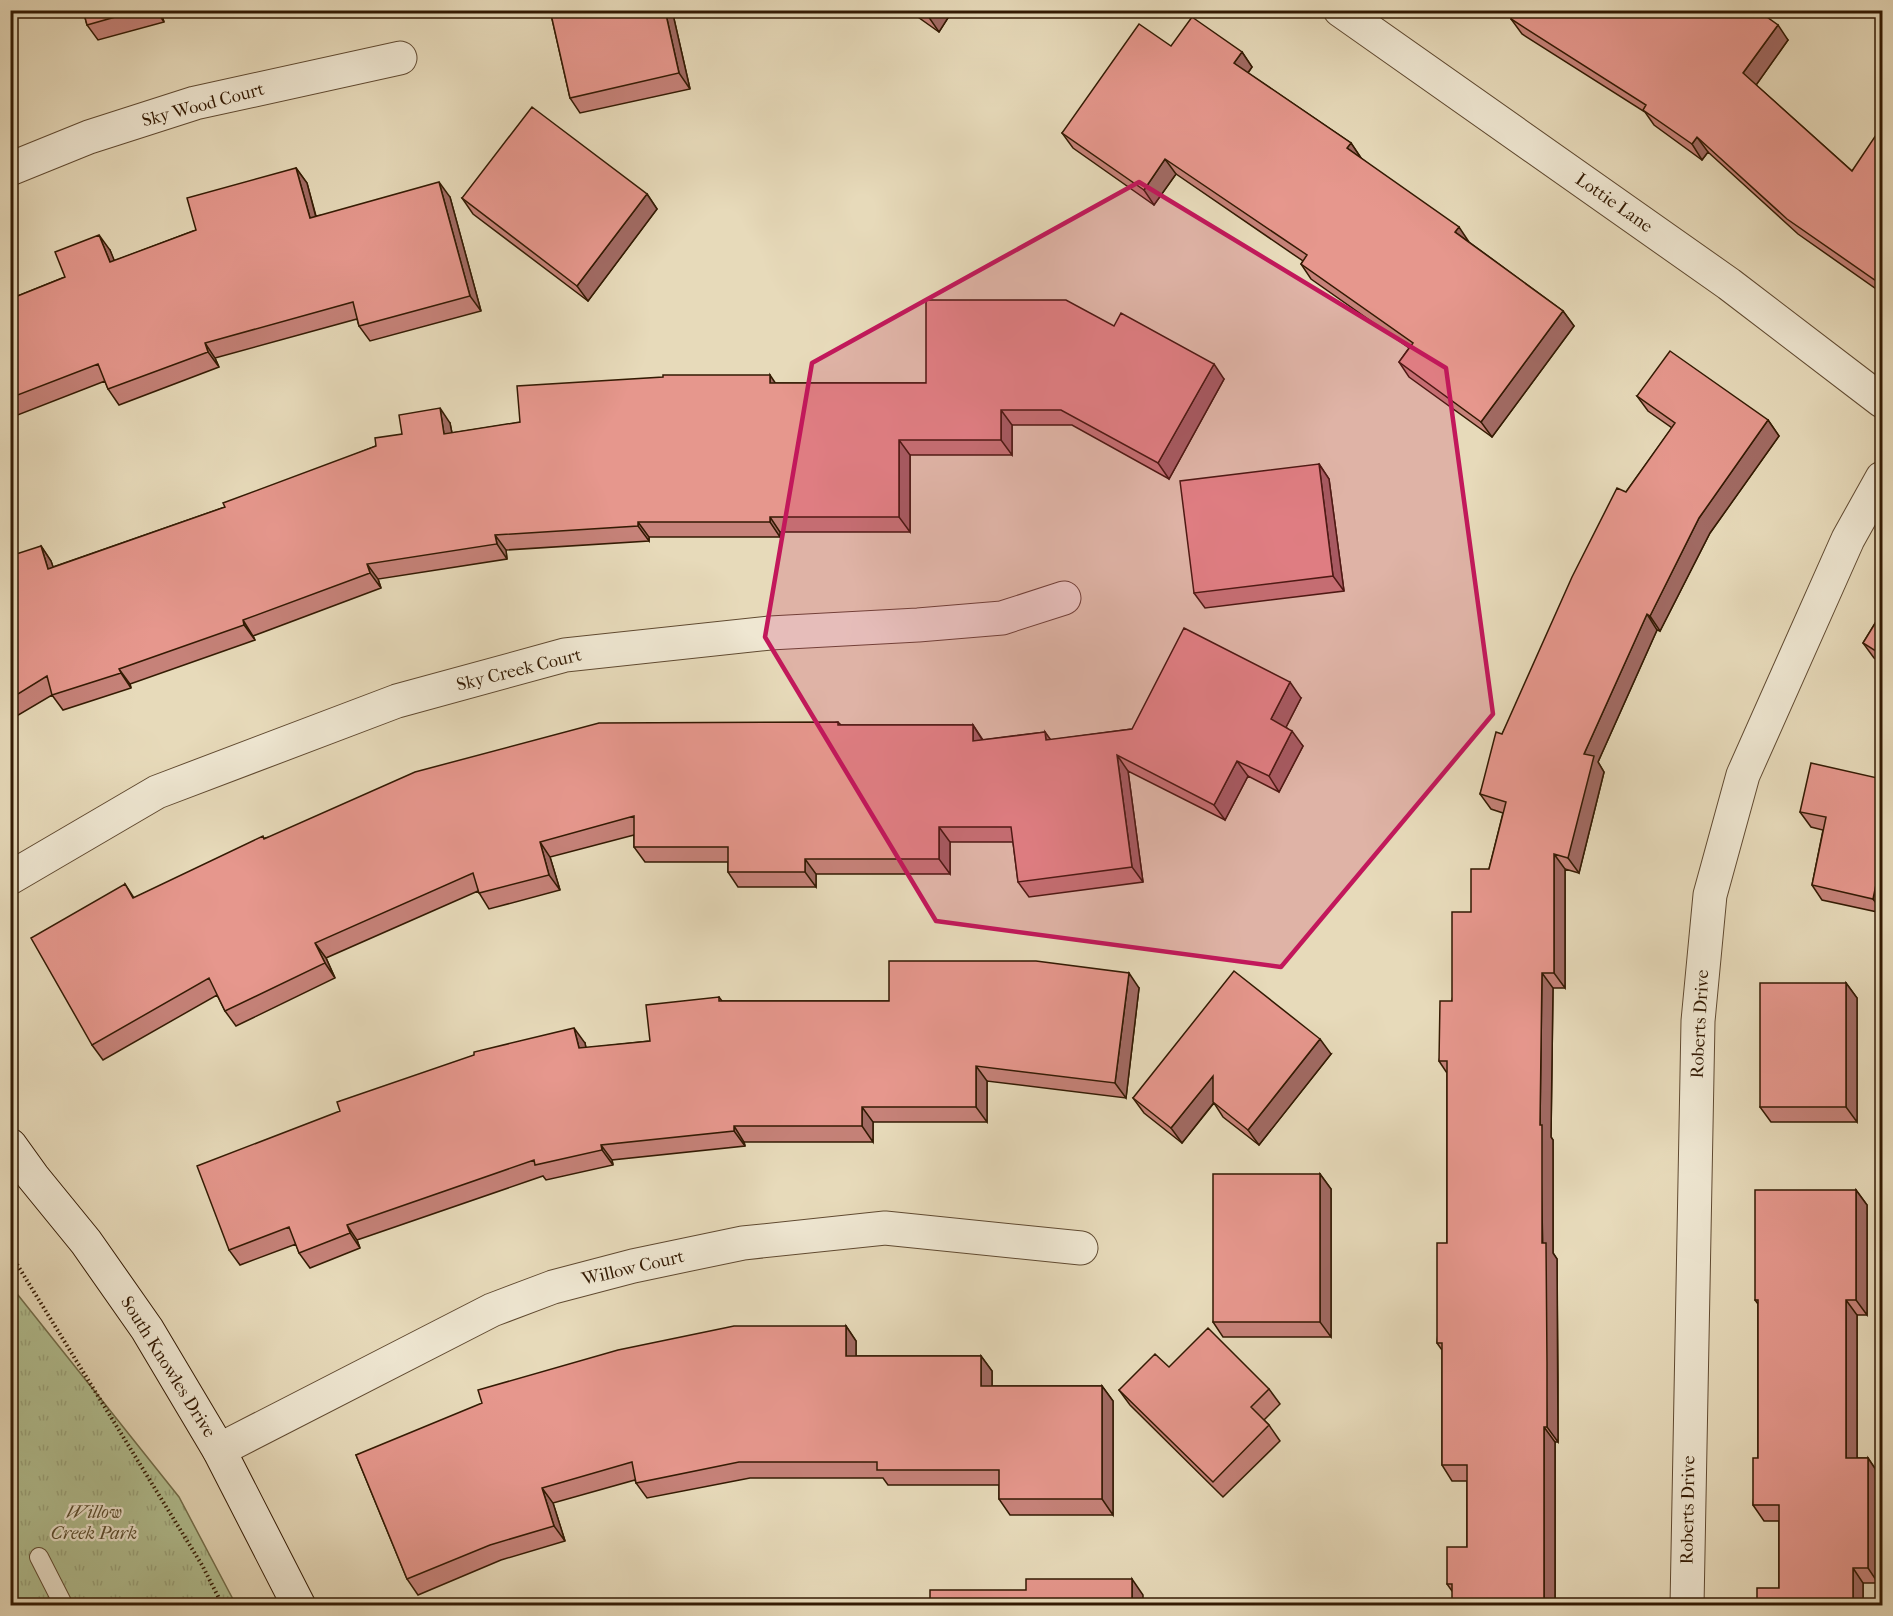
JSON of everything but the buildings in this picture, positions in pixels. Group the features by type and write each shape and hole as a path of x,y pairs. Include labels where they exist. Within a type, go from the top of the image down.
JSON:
{"street":[{"name":"Lottie Lane","path":"1340,10 1729,284 1882,401"},
{"name":"Sky Wood Court","path":"10,169 89,137 195,103 400,58"},
{"name":"Roberts Drive","path":"1687,1605 1698,1021 1710,895 1743,775 1848,539 1882,478"},
{"name":"Sky Creek Court","path":"10,878 158,792 397,701 565,656 770,633 1002,618 1065,598"},
{"name":"South Knowles Drive","path":"10,1145 86,1242 147,1329 219,1450 299,1605"},
{"name":"Willow Court","path":"219,1450 492,1310 554,1287 633,1266 743,1243 885,1228 1081,1248"}],"lane":[{"path":"39,1557 64,1605"}],"path":[{"path":"10,1253 202,1565 223,1605"}],"highlighted area":[{"path":"1139,182 1446,368 1493,714 1281,967 936,921 765,637 812,363"}],"green space":[{"name":"Willow Creek Park","path":"10,1285 179,1497 236,1605 11,1605"}]}
